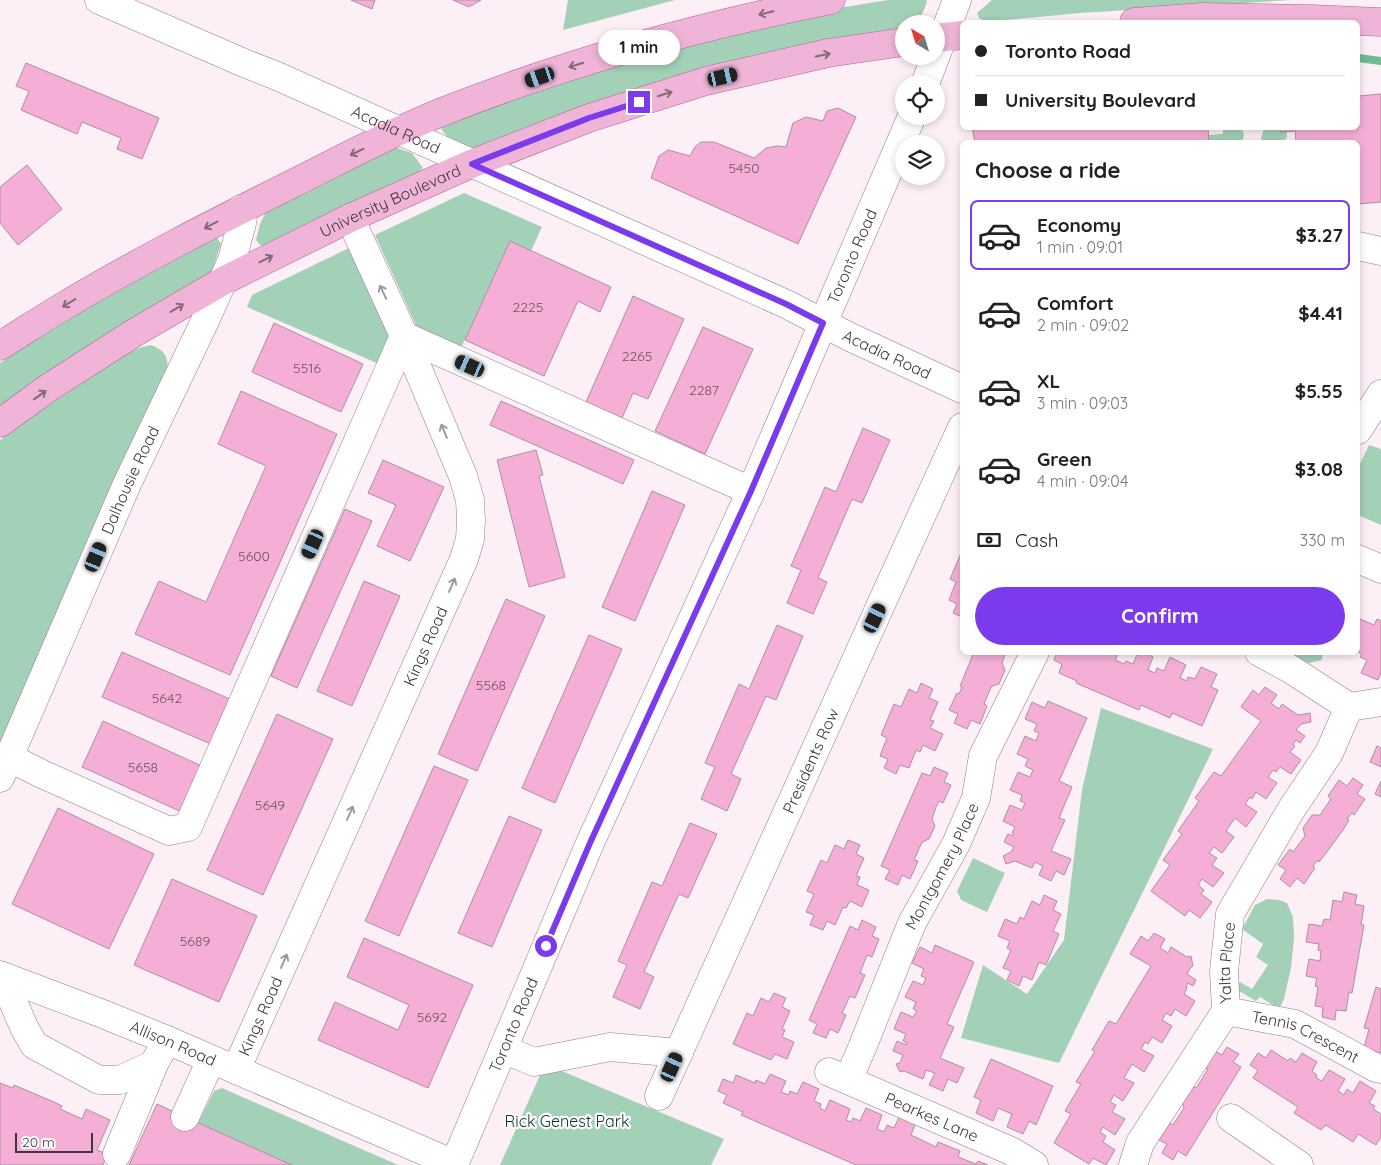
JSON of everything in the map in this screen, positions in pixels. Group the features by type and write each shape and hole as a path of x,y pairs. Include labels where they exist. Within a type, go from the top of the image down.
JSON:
{"main road":[{"path":"0,346 69,303 241,209 442,113 524,82 643,44 771,12 831,0"},
{"path":"1162,20 1203,17 1335,20"},
{"path":"1360,21 1381,22"},
{"name":"University Boulevard","path":"0,423 48,388 118,343 223,281 350,218 472,164 589,118 706,81 828,54 895,43"}],"street":[{"name":"Acadia Road","path":"99,0 277,76 786,304 850,337 960,388"},
{"path":"930,75 948,37 957,0"},
{"name":"Toronto Road","path":"454,1165 590,843 751,491 908,125"},
{"name":"Dalhousie Road","path":"5,768 127,484 232,260 242,223 241,209"},
{"name":"Kings Road","path":"185,1117 223,1065 464,558 470,539 470,500 463,476 404,336 350,218"},
{"path":"1360,246 1381,250"},
{"path":"5,768 42,774 169,831 188,827 404,336 751,491"},
{"path":"1360,427 1381,394"},
{"name":"Presidents Row","path":"659,1096 960,431"},
{"path":"1360,560 1381,569"},
{"name":"Montgomery Place","path":"838,1076 862,1048 912,923 956,844 976,798 983,756 1034,655"},
{"path":"1264,655 1292,670 1349,707 1381,702"},
{"name":"Yalta Place","path":"1133,1165 1140,1143 1226,1011 1224,971 1230,914 1291,810 1329,753 1349,707"},
{"path":"1,975 34,1045 99,1080 120,1080 154,1064"},
{"name":"Allison Road","path":"1,975 166,1040 454,1165"},
{"name":"Tennis Crescent","path":"1226,1011 1294,1024 1381,1069"},
{"path":"117,1154 154,1064 166,1040"},
{"path":"503,1049 534,1062 610,1047 678,1052"},
{"name":"Pearkes Lane","path":"838,1076 1011,1151 1029,1164"},
{"path":"1231,1118 1299,1165"}],"green space":[{"path":"568,0 675,0 563,30"},
{"path":"888,0 926,0 927,2 922,15 895,15 895,36 476,150 450,140 441,129 446,122 563,78 832,9"},
{"path":"992,0 1291,0 1081,13 1006,20 982,20 977,13"},
{"path":"1223,130 1241,130 1244,135 1243,140 1209,140 1208,135 1223,134"},
{"path":"1263,130 1287,131 1287,137 1285,140 1262,140"},
{"path":"391,146 412,153 423,168 417,173 265,246 260,245 256,240 260,224 270,204"},
{"path":"464,193 542,227 531,251 510,242 459,352 419,332 375,235"},
{"path":"216,236 221,244 211,274 0,413 0,363 83,307"},
{"path":"349,248 392,331 379,364 247,307 252,295"},
{"path":"151,345 161,350 166,356 168,364 167,375 0,750 0,440 117,359 134,350"},
{"path":"1369,445 1381,449 1381,525 1360,516 1360,464"},
{"path":"1287,655 1323,655 1322,660 1309,663"},
{"path":"1101,708 1213,749 1059,1063 961,1038 983,965 1027,994 1064,940 1082,790"},
{"path":"973,858 1005,873 987,912 961,900 957,891"},
{"path":"1267,899 1287,903 1293,917 1294,938 1291,968 1284,999 1279,1009 1260,997 1256,1001 1234,988 1240,982 1252,989 1268,965 1256,957 1263,944 1242,929 1255,905"},
{"name":"Rick Genest Park","path":"545,1064 724,1139 711,1165 500,1165"},
{"path":"222,1088 398,1165 292,1165 198,1123 214,1091"}],"building":[{"path":"351,0 375,0 372,9"},
{"path":"453,0 481,0 469,7"},
{"path":"26,63 159,118 142,159 117,149 121,138 82,122 77,134 21,110 29,91 16,86"},
{"path":"1381,94 1381,202 1360,204 1360,140 1296,140 1295,131 1281,132 1281,130 1360,130 1360,96"},
{"path":"838,108 856,117 798,244 651,178 659,156 668,150 690,156 695,147 701,142 714,142 754,158 766,148 786,147 793,123 806,117 823,121 827,111"},
{"path":"972,130 1208,130 1209,140 975,140"},
{"path":"27,165 62,209 18,245 0,223 0,187"},
{"path":"510,241 611,287 600,312 578,301 544,376 465,340"},
{"path":"633,296 684,319 648,399 633,393 622,418 586,402"},
{"path":"274,323 363,364 341,412 252,372"},
{"path":"703,327 753,349 705,454 655,431"},
{"path":"241,391 337,434 230,675 135,634 159,581 206,602 266,466 218,444"},
{"path":"501,401 634,460 623,484 490,425"},
{"path":"863,428 890,440 862,503 852,499 818,578 827,582 813,614 787,603 801,570 791,566 825,487 836,492"},
{"path":"536,450 543,475 539,476 565,577 529,587 497,460"},
{"path":"383,460 444,487 410,561 377,546 396,505 368,493"},
{"path":"652,491 685,505 635,621 602,607"},
{"path":"345,509 372,521 297,688 271,676"},
{"path":"960,556 960,616 953,613 957,604 949,600 956,582 950,579"},
{"path":"364,581 400,596 352,706 317,691"},
{"path":"506,599 545,616 477,771 438,754"},
{"path":"1360,619 1374,625 1377,619 1381,621 1381,673 1378,680 1361,673 1367,660 1360,657 1362,654 1360,653"},
{"path":"777,625 803,636 776,700 766,696 731,774 741,779 727,811 701,799 715,767 705,763 739,684 749,689"},
{"path":"589,635 622,649 555,803 522,788"},
{"path":"122,652 232,700 213,745 102,697"},
{"path":"973,655 1005,655 1002,663 1005,670 999,684 992,686 989,692 984,704 987,706 980,724 971,720 967,729 954,723 958,714 949,710 957,693 959,694 962,687 960,686"},
{"path":"1056,655 1118,655 1115,660 1124,664 1126,661 1133,664 1137,655 1149,655 1153,657 1148,670 1155,673 1157,668 1164,671 1170,657 1186,665 1180,678 1187,681 1188,677 1195,679 1201,667 1217,674 1211,687 1218,690 1202,726 1172,713 1170,718 1141,705 1139,710 1076,683 1077,681 1059,673 1062,664 1054,660"},
{"path":"921,683 933,689 929,698 938,702 930,720 934,721 930,728 943,734 935,751 923,745 920,752 916,750 909,768 900,765 896,774 884,768 888,759 880,756 887,738 881,735 894,704 901,707 909,689 917,693"},
{"path":"1265,687 1277,695 1271,703 1279,709 1282,704 1298,715 1310,713 1311,722 1301,724 1296,730 1305,736 1300,743 1296,740 1293,744 1295,746 1290,752 1301,760 1291,774 1280,767 1276,772 1273,770 1268,777 1277,783 1266,799 1256,792 1252,799 1250,797 1245,804 1257,812 1246,827 1235,818 1226,831 1234,837 1222,853 1214,847 1209,853 1217,858 1212,865 1224,873 1213,887 1202,879 1198,885 1204,890 1201,894 1212,902 1200,918 1189,910 1185,916 1151,891 1170,865 1163,860 1182,834 1178,831 1199,801 1195,798 1214,772 1221,776 1261,721 1241,707 1253,690 1259,695"},
{"path":"1048,701 1087,718 1059,781 1072,787 1059,818 1065,820 1051,851 1071,859 1064,875 1056,871 1051,881 1039,875 1043,866 1035,862 1032,868 1015,861 1006,864 1003,856 1011,852 1014,847 1004,842 1008,834 1013,836 1014,834 1012,833 1015,827 1003,821 1010,805 1022,810 1025,803 1020,801 1022,795 1010,790 1018,772 1030,777 1033,770 1025,766 1028,759 1017,754 1025,736 1036,741 1039,733 1034,731 1037,724 1025,719 1032,702 1045,708"},
{"path":"277,714 333,739 263,895 207,870"},
{"path":"103,721 204,767 184,813 82,767"},
{"path":"1377,746 1381,748 1381,767 1370,762"},
{"path":"434,766 468,780 399,936 365,921"},
{"path":"934,767 948,773 944,782 951,785 943,803 939,801 936,807 932,819 935,826 929,839 922,842 914,860 918,861 910,879 902,875 898,885 885,879 890,870 881,866 922,773 930,776"},
{"path":"1353,778 1363,785 1357,794 1365,799 1354,815 1352,813 1347,819 1349,820 1343,830 1326,853 1313,866 1315,868 1304,884 1297,878 1290,887 1280,879 1286,870 1278,865 1290,849 1293,852 1305,836 1303,828 1312,815 1320,815 1331,799 1328,796 1339,780 1347,786"},
{"path":"1381,781 1381,797 1375,794"},
{"path":"58,808 154,854 109,949 12,904"},
{"path":"509,816 542,830 492,947 458,933"},
{"path":"690,823 717,834 688,898 679,894 644,972 654,977 640,1009 613,997 627,965 618,961 652,882 662,886"},
{"path":"848,840 860,845 856,854 864,858 856,876 860,877 857,885 869,890 862,907 850,901 846,908 843,907 835,925 827,921 823,930 810,925 814,915 806,912 814,894 807,891 821,860 827,863 835,845 844,849"},
{"path":"172,879 257,916 219,1002 134,965"},
{"path":"1344,892 1357,895 1355,904 1364,906 1361,925 1364,925 1352,993 1349,992 1346,1011 1336,1010 1335,1020 1322,1017 1323,1007 1315,1006 1318,987 1315,986 1317,978 1306,976 1309,959 1320,961 1321,951 1318,950 1319,944 1306,942 1309,924 1322,926 1324,919 1330,920 1333,900 1342,902"},
{"path":"1044,895 1057,901 1053,910 1061,914 1053,931 1059,934 1046,965 1039,962 1032,980 1023,976 1019,986 1007,980 1011,971 1003,968 1011,950 1007,948 1010,941 998,936 1005,919 1017,924 1020,917 1024,919 1032,901 1040,905"},
{"path":"862,920 876,927 872,936 879,939 872,957 867,955 860,973 865,975 855,998 850,996 842,1013 846,1015 838,1033 830,1029 826,1038 813,1033 817,1024 809,1020 850,926 858,930"},
{"path":"1154,933 1165,939 1160,948 1168,953 1171,947 1187,957 1191,956 1193,966 1187,974 1196,980 1193,986 1188,983 1184,994 1195,1001 1186,1016 1175,1009 1171,1016 1166,1013 1162,1020 1172,1026 1162,1043 1152,1037 1148,1044 1145,1042 1141,1049 1154,1056 1144,1072 1132,1064 1124,1078 1134,1083 1123,1101 1114,1095 1110,1102 1116,1105 1112,1112 1125,1119 1115,1135 1103,1127 1100,1132 1106,1136 1103,1142 1115,1150 1106,1165 1093,1158 1089,1164 1054,1143 1071,1114 1065,1111 1081,1084 1076,1082 1095,1051 1092,1050 1109,1021 1116,1024 1151,966 1130,954 1141,936 1148,941"},
{"path":"364,938 473,985 428,1088 318,1040 335,1002 398,1030 409,1005 347,977"},
{"path":"935,945 974,962 947,1024 954,1027 940,1058 964,1068 957,1083 948,1079 943,1091 929,1085 935,1073 926,1070 923,1079 904,1071 900,1072 896,1064 900,1063 903,1055 893,1051 897,1041 906,1045 907,1043 903,1041 906,1034 894,1029 901,1012 913,1017 917,1011 913,1009 916,1002 905,997 913,981 923,985 926,978 921,976 924,969 912,963 920,947 932,953"},
{"path":"1376,987 1381,989 1381,1053 1364,1048 1369,1029 1364,1028"},
{"path":"774,993 786,998 782,1007 790,1011 782,1029 785,1030 782,1037 794,1042 787,1059 775,1054 771,1060 733,1044 747,1013 753,1016 761,998 769,1002"},
{"path":"1227,1047 1239,1054 1233,1062 1241,1067 1186,1156 1178,1151 1173,1160 1162,1153 1167,1144 1159,1140 1170,1123 1173,1125 1184,1108 1182,1101 1190,1088 1197,1087 1208,1069 1204,1067 1215,1051 1222,1055"},
{"path":"1271,1050 1288,1061 1290,1058 1296,1062 1302,1053 1317,1062 1312,1071 1317,1075 1316,1078 1322,1081 1329,1070 1345,1079 1338,1091 1344,1095 1347,1089 1353,1093 1360,1081 1376,1091 1369,1103 1375,1106 1373,1109 1381,1114 1381,1137 1376,1145 1358,1134 1353,1142 1326,1125 1321,1130 1294,1113 1298,1107 1253,1078 1258,1070 1250,1065 1258,1053 1266,1058"},
{"path":"991,1059 1053,1086 1036,1125 1029,1121 1023,1134 1007,1127 1012,1114 998,1108 993,1121 976,1113 981,1100 974,1097"},
{"path":"770,1074 786,1081 781,1092 789,1095 790,1091 797,1094 803,1082 819,1089 814,1101 821,1104 820,1108 825,1111 830,1100 850,1109 846,1120 851,1122 853,1118 860,1121 866,1108 882,1115 877,1129 884,1132 887,1125 894,1128 900,1115 916,1122 911,1135 936,1147 938,1142 960,1151 958,1157 976,1164 978,1161 988,1165 856,1165 741,1115 743,1112 723,1103 727,1095 718,1091 723,1079 733,1083 736,1075 755,1083 756,1080 765,1084"},
{"path":"0,1083 13,1088 14,1085 56,1103 62,1106 60,1109 82,1119 86,1109 110,1120 97,1150 107,1154 103,1165 0,1165"},
{"path":"157,1104 185,1117 292,1165 129,1165"}],"waterway":[{"path":"1360,58 1381,61"}],"route":[{"path":"546,946 590,843 751,491 823,323 786,304 472,164 589,118 639,102"}]}
